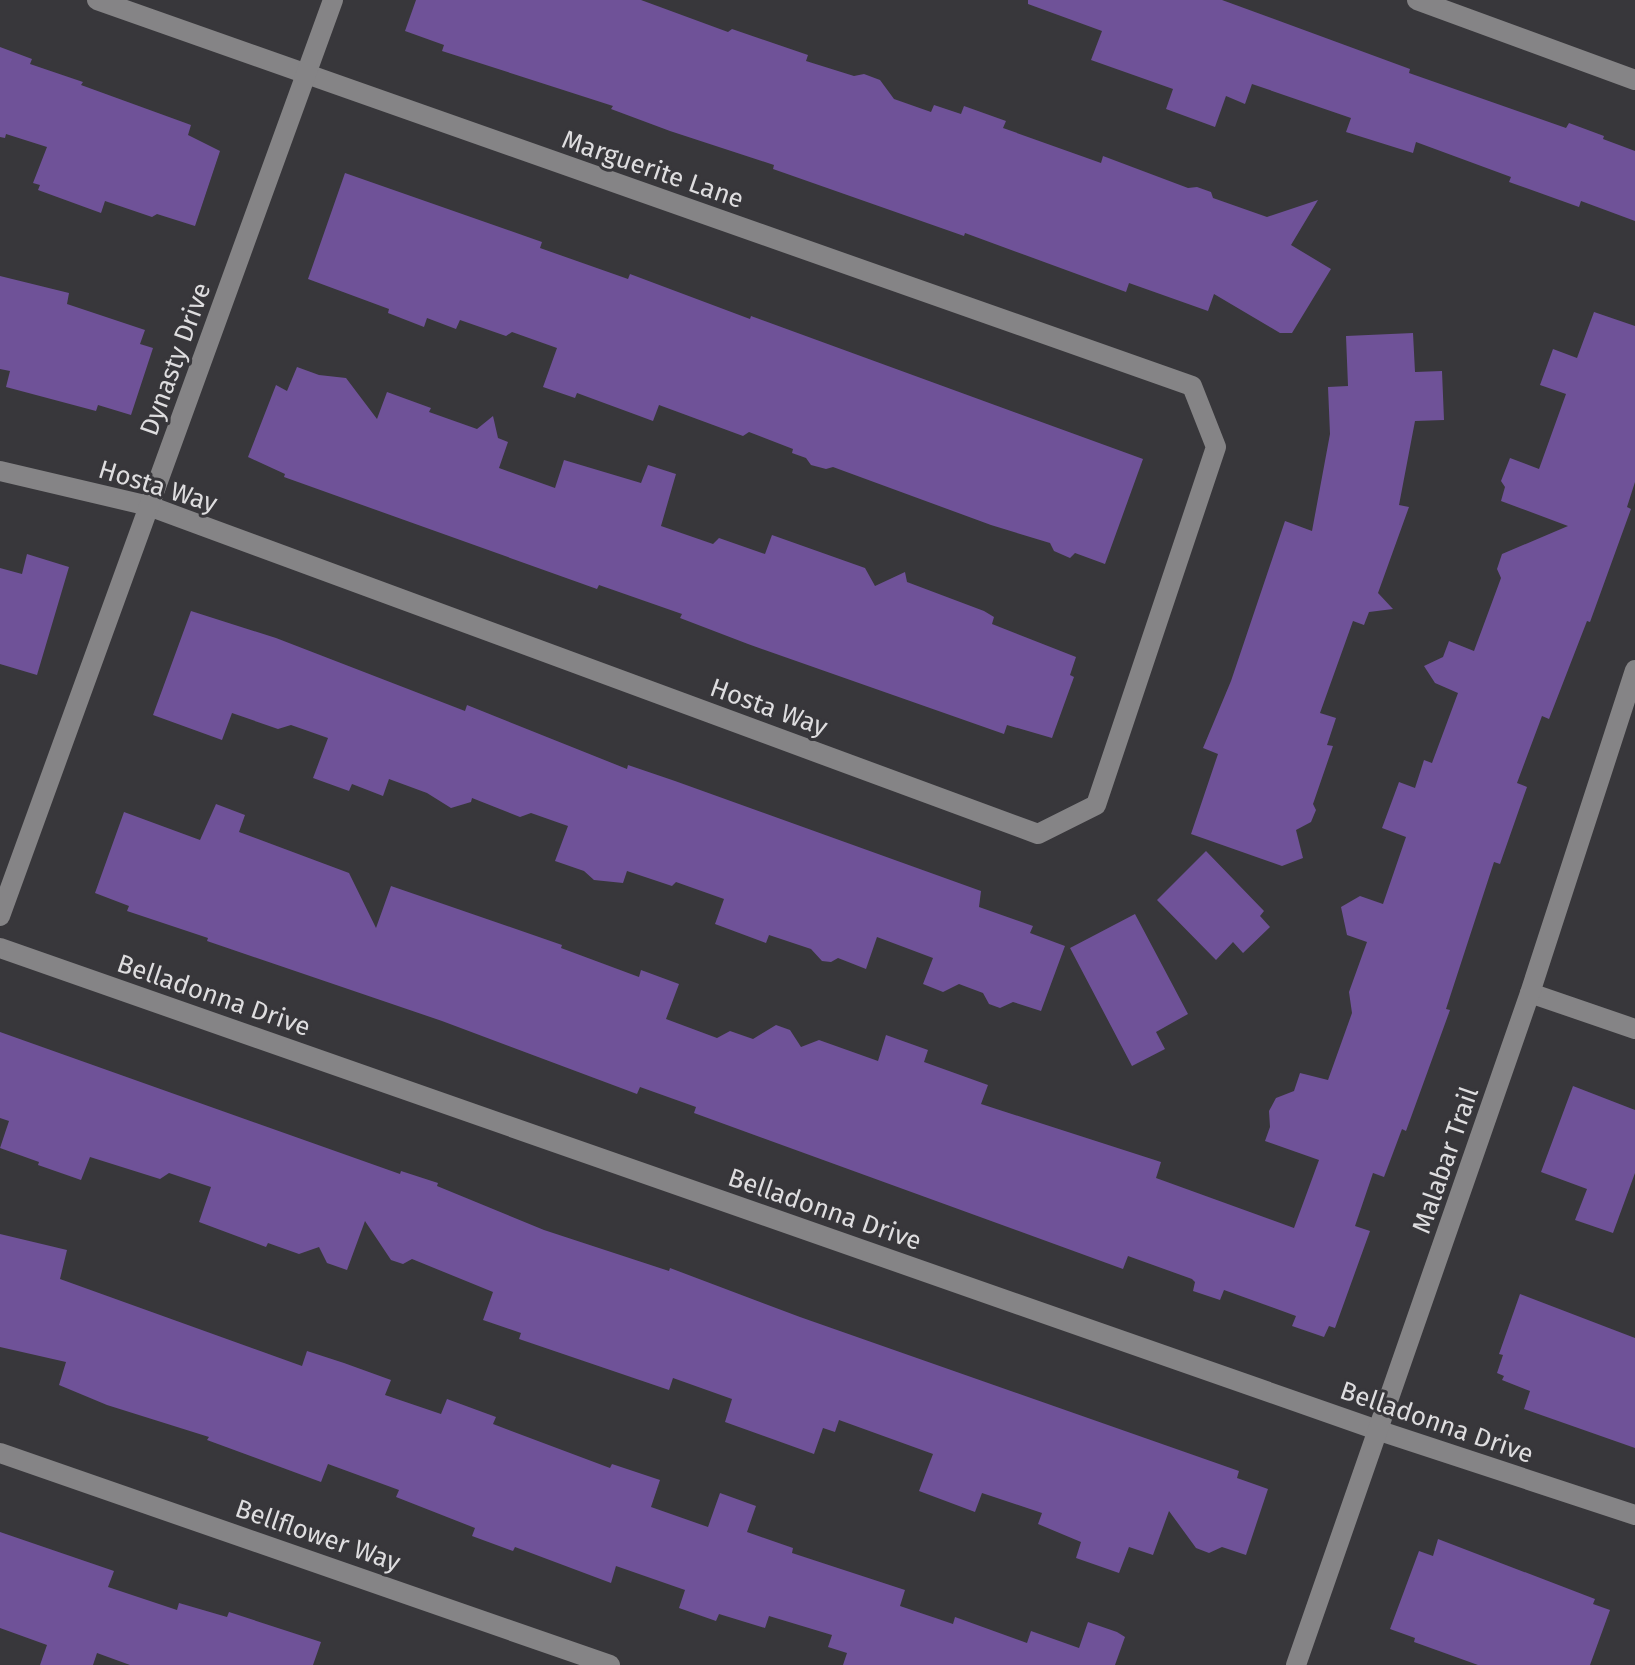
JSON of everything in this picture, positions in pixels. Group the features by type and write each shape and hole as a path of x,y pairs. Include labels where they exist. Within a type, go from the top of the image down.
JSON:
{"street":[{"name":"Marguerite Lane","path":"97,0 1192,386"},
{"name":"Dynasty Drive","path":"0,916 333,0"},
{"path":"1417,0 1635,80"},
{"name":"Hosta Way","path":"0,471 149,506 1038,834 1096,805 1216,447 1192,386"},
{"name":"Malabar Trail","path":"1296,1665 1530,993 1635,670"},
{"name":"Belladonna Drive","path":"0,948 1380,1431 1635,1515"},
{"path":"1530,993 1635,1029"},
{"name":"Bellflower Way","path":"4,1454 610,1665"}],"building":[{"path":"416,0 641,0 728,32 732,29 808,55 806,61 854,76 864,74 880,80 894,99 931,112 934,105 961,114 964,106 1006,121 1003,128 1101,163 1103,156 1188,188 1197,187 1211,192 1213,198 1267,217 1318,200 1291,245 1331,269 1292,333 1280,333 1214,294 1208,311 1129,283 1126,292 965,233 964,236 773,169 774,165 670,131 611,109 613,106 442,51 444,45 405,31"},
{"path":"1028,0 1222,0 1410,69 1409,73 1566,128 1569,123 1635,151 1635,221 1581,201 1579,207 1509,182 1511,177 1416,142 1413,153 1346,132 1351,118 1252,84 1245,104 1226,96 1215,127 1166,109 1173,89 1091,60 1102,31 1028,4"},
{"path":"0,47 32,59 30,64 83,82 81,85 191,125 188,135 220,151 195,226 157,214 152,217 105,201 101,213 38,190 40,185 33,183 47,147 6,134 5,138 0,137"},
{"path":"345,173 542,242 540,248 628,279 630,274 750,319 751,316 1143,459 1105,564 1075,553 1070,558 1054,551 1050,543 991,525 833,467 826,469 811,465 806,458 792,453 793,449 749,432 743,436 659,405 653,421 577,393 575,398 543,387 557,348 512,332 506,336 460,320 456,329 427,318 424,327 388,313 389,309 308,279"},
{"path":"0,276 69,293 67,304 145,330 140,344 153,348 131,415 98,405 96,411 6,387 10,371 0,369"},
{"path":"1594,312 1635,326 1635,482 1627,507 1631,509 1590,622 1587,621 1549,719 1542,716 1517,783 1527,787 1500,864 1494,862 1446,1009 1450,1010 1406,1131 1402,1129 1384,1177 1373,1173 1355,1226 1370,1231 1335,1328 1329,1326 1324,1337 1292,1326 1296,1316 1224,1290 1220,1300 1193,1291 1195,1282 1192,1279 1128,1256 1123,1269 694,1113 696,1107 640,1087 637,1094 442,1021 207,941 208,938 127,911 129,906 95,893 124,812 200,840 216,804 245,815 239,832 349,873 376,928 391,886 562,945 561,948 639,977 641,970 679,984 666,1019 717,1038 730,1031 753,1039 776,1025 790,1030 801,1047 819,1040 878,1061 886,1035 928,1050 924,1062 988,1085 981,1104 1161,1162 1156,1178 1294,1228 1319,1160 1265,1141 1270,1127 1269,1111 1276,1098 1294,1091 1300,1073 1328,1080 1352,1013 1349,992 1367,942 1347,935 1341,907 1360,896 1383,904 1406,837 1382,828 1399,782 1415,788 1424,760 1432,763 1458,693 1435,683 1424,666 1443,657 1449,641 1474,651 1501,578 1497,569 1502,554 1568,526 1501,501 1505,487 1501,481 1510,458 1539,469 1566,394 1540,385 1553,349 1577,358"},
{"path":"1413,333 1415,372 1442,371 1444,420 1415,421 1399,505 1409,507 1378,593 1393,609 1369,612 1364,625 1353,621 1320,713 1336,718 1327,745 1333,746 1313,804 1316,810 1311,822 1296,830 1303,858 1282,866 1191,834 1218,754 1203,748 1231,681 1285,521 1312,531 1330,434 1328,387 1348,386 1346,336"},
{"path":"297,367 319,375 346,378 377,419 387,392 431,408 429,412 477,429 493,416 498,438 508,442 499,468 555,488 564,460 641,483 648,465 676,474 661,526 713,544 719,538 765,554 772,535 865,568 875,586 905,572 907,582 984,611 994,617 992,624 1076,657 1070,675 1074,677 1052,738 1007,725 1004,734 748,644 680,618 682,614 599,585 597,589 284,477 285,474 248,457 276,385 287,391"},
{"path":"27,554 69,567 37,675 0,664 0,568 22,574"},
{"path":"191,611 276,638 465,711 467,705 627,769 628,765 675,781 981,891 979,907 1033,926 1030,933 1065,946 1041,1011 1013,1002 1000,1008 989,1004 983,993 959,984 943,992 923,984 933,958 877,937 866,969 838,958 831,962 822,961 811,949 769,935 766,943 715,924 724,899 676,882 672,886 627,871 623,883 594,880 584,871 555,861 568,826 531,813 520,817 472,798 471,802 451,808 427,793 389,779 383,796 352,784 349,791 313,778 328,738 291,725 278,729 232,713 222,740 153,715"},
{"path":"1206,851 1264,911 1260,916 1270,927 1243,953 1233,942 1216,960 1157,900"},
{"path":"1135,914 1188,1014 1156,1032 1165,1049 1132,1066 1070,948"},
{"path":"0,1032 400,1174 401,1171 438,1183 437,1186 544,1230 669,1271 670,1268 800,1317 1239,1471 1237,1478 1268,1489 1246,1555 1222,1547 1209,1553 1196,1548 1169,1511 1153,1555 1129,1547 1119,1573 1076,1558 1081,1542 1038,1524 1042,1513 982,1493 975,1512 919,1491 933,1454 839,1420 835,1432 823,1428 814,1454 725,1422 732,1399 673,1378 669,1390 519,1339 521,1333 483,1320 493,1292 412,1259 403,1264 391,1260 365,1221 347,1270 327,1263 319,1247 299,1254 268,1243 266,1247 199,1222 211,1187 169,1173 160,1179 90,1157 81,1180 38,1165 39,1162 0,1148 9,1121 0,1118"},
{"path":"1573,1086 1635,1110 1635,1173 1613,1233 1575,1220 1587,1189 1541,1172"},
{"path":"0,1234 67,1250 60,1279 302,1366 307,1351 344,1363 391,1380 385,1395 441,1414 447,1399 496,1417 493,1424 610,1468 612,1464 660,1480 651,1507 708,1527 720,1493 756,1506 747,1532 793,1548 792,1553 905,1590 900,1606 953,1624 955,1617 1027,1643 1031,1631 1079,1648 1088,1622 1117,1632 1125,1637 1115,1665 843,1665 847,1653 828,1647 832,1635 769,1616 765,1628 719,1614 716,1621 679,1608 685,1590 616,1566 611,1583 515,1547 513,1551 472,1536 475,1528 396,1497 399,1490 328,1464 321,1482 207,1440 209,1437 107,1405 59,1385 66,1362 0,1347"},
{"path":"1520,1294 1635,1338 1635,1448 1524,1409 1530,1391 1502,1380 1504,1376 1497,1373 1503,1355 1499,1354"},
{"path":"0,1532 114,1571 108,1587 177,1610 179,1603 227,1617 229,1612 321,1642 313,1665 130,1665 97,1653 93,1665 40,1665 47,1645 0,1628"},
{"path":"1438,1539 1595,1599 1593,1604 1610,1610 1590,1665 1478,1665 1414,1642 1415,1638 1390,1629 1419,1551 1433,1556"}]}
